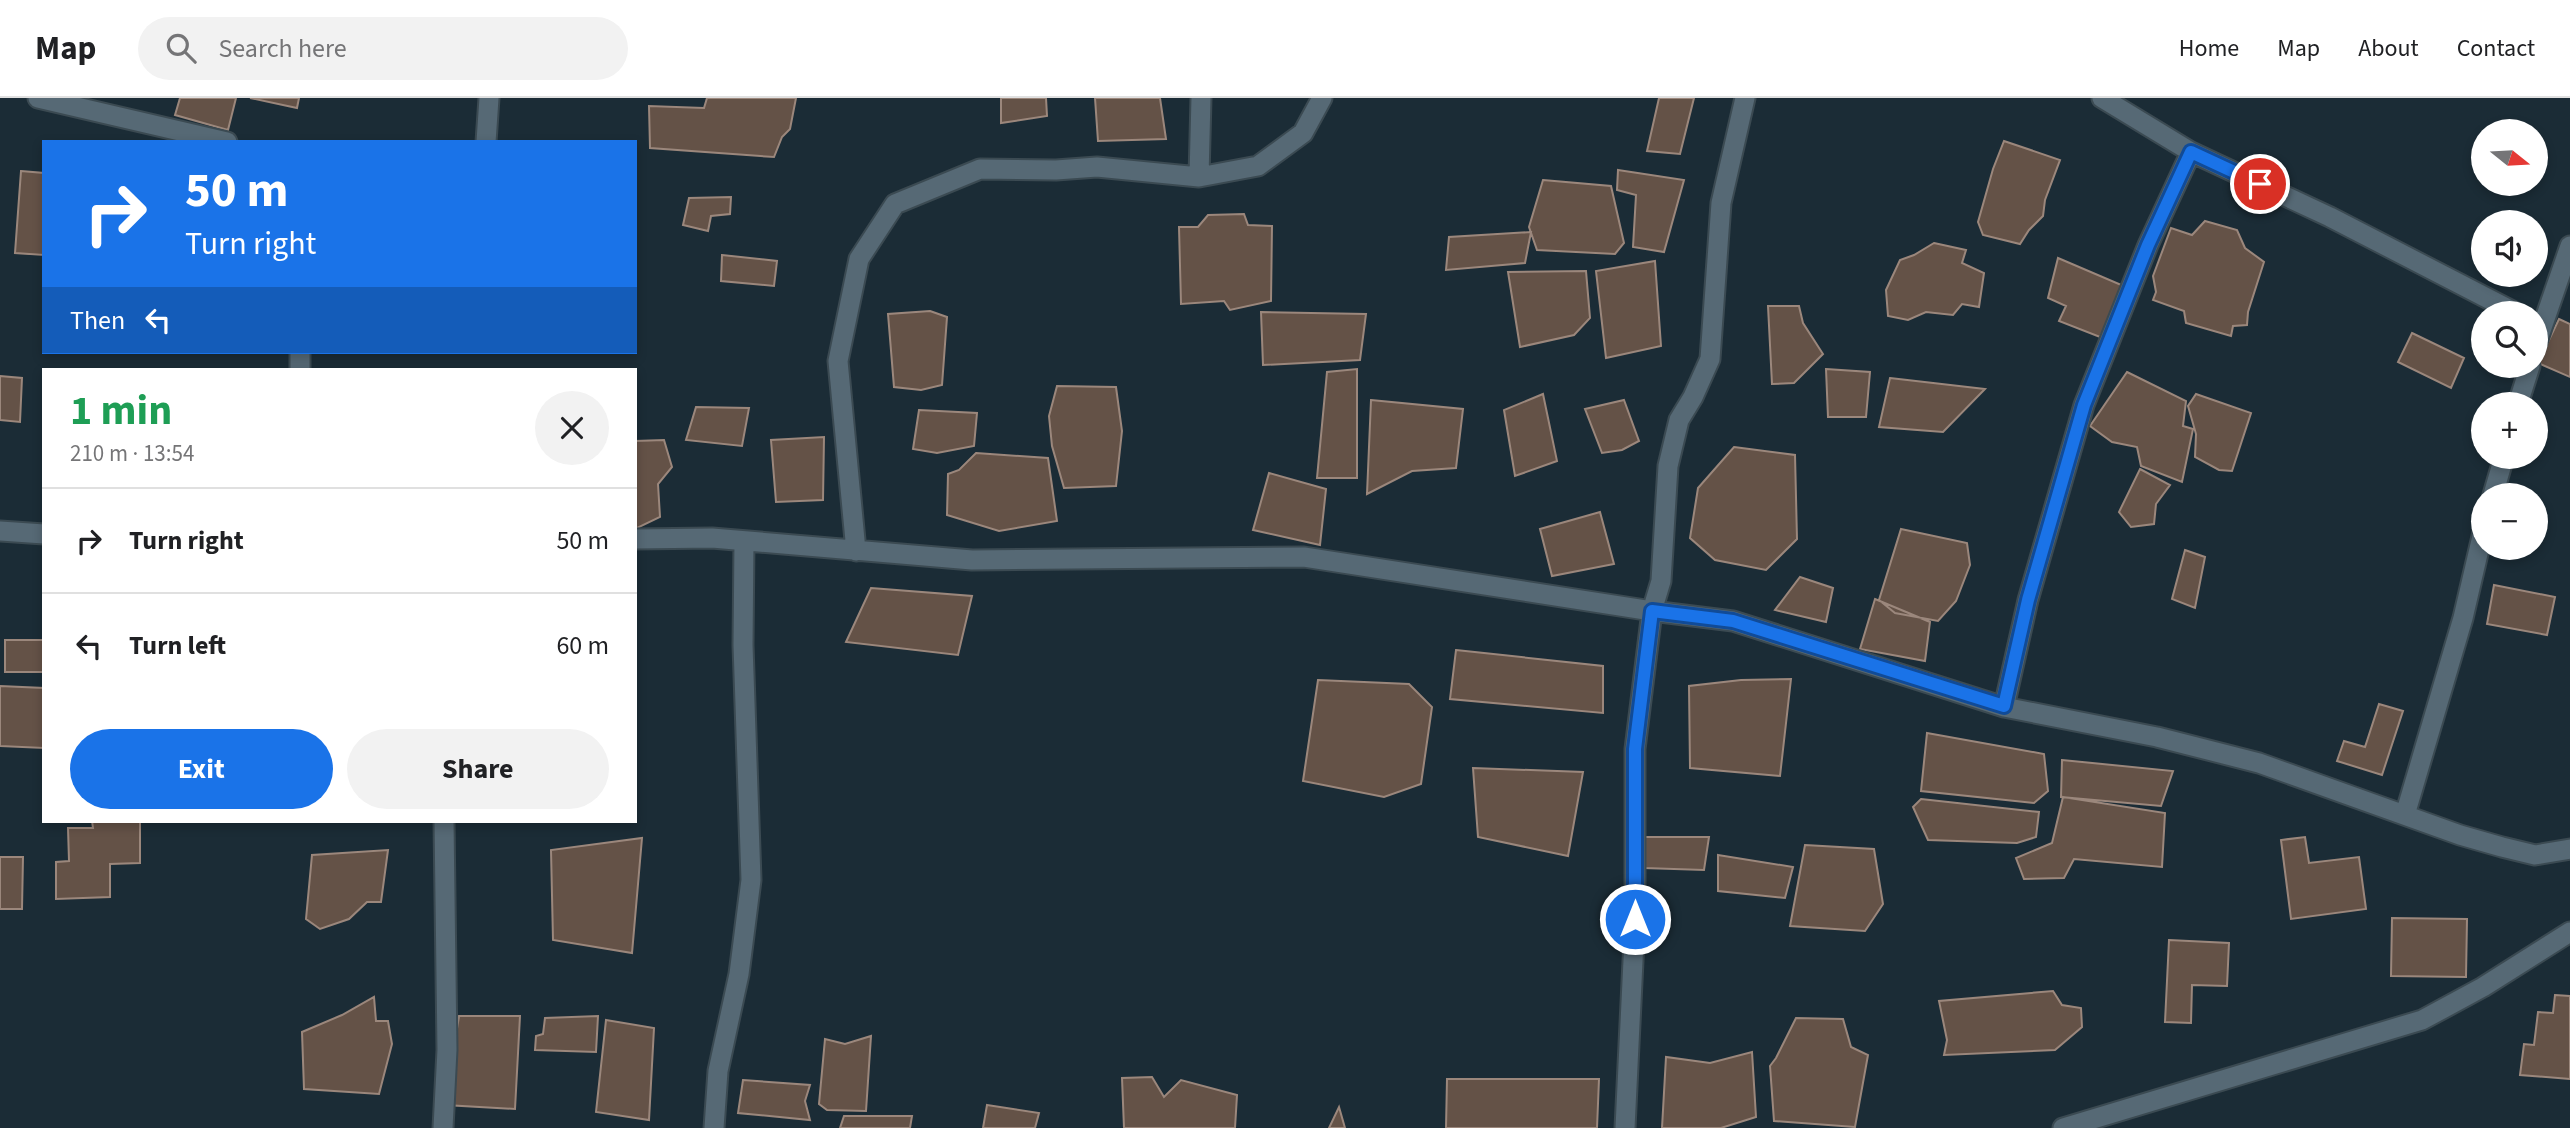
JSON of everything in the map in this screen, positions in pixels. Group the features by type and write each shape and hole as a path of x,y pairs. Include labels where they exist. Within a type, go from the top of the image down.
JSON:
{"street":[{"path":"38,98 218,140"},
{"path":"486,140 489,98"},
{"path":"1199,177 1200,98"},
{"path":"856,551 838,361 859,259 895,204 980,169 1056,170 1097,167 1199,177 1258,166 1303,133 1322,98"},
{"path":"1625,1128 1635,919 1635,749 1652,611 1661,581 1668,466 1679,420 1710,359 1721,203 1745,98"},
{"path":"2102,98 2191,152 2330,217 2493,301"},
{"path":"2004,706 2028,600 2084,405 2148,245 2191,152"},
{"path":"2548,304 2570,246"},
{"path":"0,531 42,534"},
{"path":"637,539 712,538 972,559 1304,557 1733,621 2004,706 2157,737 2259,762 2460,835 2535,855 2570,849"},
{"path":"714,1128 718,1071 739,974 751,880 743,645 744,541"},
{"path":"2405,815 2463,618 2476,560"},
{"path":"443,1128 447,1050 444,823"},
{"path":"2063,1128 2422,1020 2570,932"}],"building":[{"path":"180,98 236,98 228,130 175,115"},
{"path":"250,98 299,98 297,108"},
{"path":"707,98 796,98 790,129 782,137 774,157 650,148 649,106 704,108"},
{"path":"1001,98 1046,98 1047,116 1001,123"},
{"path":"1095,98 1160,98 1166,139 1098,141"},
{"path":"1659,98 1694,98 1680,154 1647,151"},
{"path":"2004,141 2060,160 2045,200 2043,216 2020,244 1983,235 1978,222"},
{"path":"1618,170 1684,180 1664,252 1633,247 1636,195 1617,190"},
{"path":"21,171 42,173 42,255 15,253"},
{"path":"1543,180 1611,186 1624,243 1615,254 1537,250 1529,227"},
{"path":"731,197 730,214 711,216 708,231 683,225 689,198"},
{"path":"1244,214 1248,225 1272,226 1271,301 1230,310 1224,301 1181,304 1179,227 1198,227 1208,215"},
{"path":"2205,221 2237,230 2245,248 2264,262 2248,312 2247,325 2233,326 2231,336 2186,323 2184,311 2153,300 2156,292 2153,276 2171,228 2192,235"},
{"path":"1531,232 1525,263 1446,270 1449,237"},
{"path":"1934,243 1966,250 1962,263 1984,273 1979,307 1962,304 1953,315 1926,312 1908,320 1888,316 1886,290 1900,260"},
{"path":"722,255 777,261 774,286 721,281"},
{"path":"2058,258 2126,287 2100,337 2059,321 2066,306 2048,298"},
{"path":"1655,261 1661,346 1606,358 1596,271"},
{"path":"1586,271 1590,318 1574,335 1520,347 1508,272"},
{"path":"1768,306 1799,306 1803,323 1823,354 1794,383 1772,384"},
{"path":"930,311 947,317 942,385 921,390 894,387 888,314"},
{"path":"1261,312 1366,314 1360,360 1263,365"},
{"path":"2559,319 2570,324 2570,377 2548,367 2548,342"},
{"path":"2412,333 2464,358 2451,388 2398,362"},
{"path":"1357,369 1357,478 1317,478 1327,372"},
{"path":"1826,369 1870,372 1866,417 1828,417"},
{"path":"2127,372 2186,401 2183,426 2193,429 2182,482 2141,466 2137,447 2112,442 2090,426"},
{"path":"0,376 22,378 20,422 0,420"},
{"path":"1890,378 1985,389 1943,432 1879,427"},
{"path":"1057,386 1116,387 1122,431 1116,486 1064,488 1052,446 1049,416"},
{"path":"1543,394 1557,461 1515,476 1504,410"},
{"path":"2196,394 2251,413 2232,471 2219,470 2195,457 2196,434 2188,406"},
{"path":"1371,400 1463,409 1456,468 1412,471 1367,494"},
{"path":"1624,400 1639,441 1622,450 1602,453 1585,409"},
{"path":"696,407 749,408 742,446 686,440"},
{"path":"919,410 977,413 974,446 937,453 913,449"},
{"path":"824,437 823,500 776,502 771,440"},
{"path":"664,440 672,467 658,484 660,517 637,528 637,441"},
{"path":"1734,447 1795,455 1797,539 1766,570 1715,560 1690,538 1698,488"},
{"path":"976,453 1048,458 1057,521 999,531 947,515 948,474 959,470"},
{"path":"2140,469 2170,485 2156,504 2154,524 2131,527 2119,512"},
{"path":"1269,473 1326,489 1320,545 1253,530"},
{"path":"1600,512 1614,564 1552,576 1540,529"},
{"path":"1901,529 1967,543 1970,565 1956,601 1938,621 1895,613 1879,600"},
{"path":"2185,550 2205,557 2195,608 2172,599"},
{"path":"1800,577 1833,588 1826,622 1775,610"},
{"path":"2494,585 2555,597 2547,635 2487,624"},
{"path":"871,588 972,596 958,655 846,642"},
{"path":"1875,599 1930,622 1925,661 1860,649"},
{"path":"5,640 42,640 42,672 5,672"},
{"path":"1456,650 1603,666 1603,713 1450,699"},
{"path":"1791,679 1780,776 1690,768 1689,686 1741,680"},
{"path":"1318,680 1409,684 1432,707 1421,784 1384,797 1303,781"},
{"path":"0,686 42,688 42,748 0,746"},
{"path":"2379,704 2403,711 2382,775 2337,761 2344,741 2365,747"},
{"path":"1927,733 2044,754 2048,791 2034,803 1921,791"},
{"path":"2062,760 2173,771 2161,806 2061,797"},
{"path":"1473,768 1583,772 1568,856 1478,837"},
{"path":"2063,797 2165,813 2162,867 2074,859 2064,878 2024,879 2016,858 2052,843"},
{"path":"1921,799 2039,812 2036,837 2017,843 1928,840 1913,807"},
{"path":"92,823 140,823 140,863 110,864 110,897 56,899 56,862 69,861 68,828 93,828"},
{"path":"1644,837 1709,837 1704,870 1644,868"},
{"path":"2305,837 2309,863 2359,857 2366,909 2291,919 2281,840"},
{"path":"642,838 632,953 553,940 551,850"},
{"path":"1805,845 1874,849 1883,904 1865,931 1790,926"},
{"path":"388,850 381,902 367,902 349,919 320,929 306,919 312,855"},
{"path":"1718,855 1793,867 1785,898 1718,891"},
{"path":"0,857 23,857 22,909 0,909"},
{"path":"2392,918 2467,919 2466,977 2391,976"},
{"path":"2169,940 2229,943 2227,986 2192,985 2191,1023 2165,1022"},
{"path":"2053,991 2062,1005 2081,1008 2082,1027 2055,1050 1944,1055 1947,1040 1939,1001"},
{"path":"2555,995 2570,996 2570,1079 2520,1075 2524,1044 2534,1045 2538,1012 2553,1013"},
{"path":"374,997 376,1021 388,1021 392,1044 379,1094 304,1089 302,1032 342,1015"},
{"path":"459,1016 520,1016 515,1109 445,1105"},
{"path":"598,1016 596,1052 535,1050 536,1036 543,1034 545,1018"},
{"path":"1796,1018 1843,1019 1851,1047 1868,1055 1855,1127 1774,1121 1770,1066"},
{"path":"606,1020 654,1028 649,1120 596,1112"},
{"path":"871,1036 866,1111 827,1110 819,1104 825,1039 845,1044"},
{"path":"1752,1052 1756,1117 1721,1128 1662,1128 1666,1057 1710,1063"},
{"path":"1152,1077 1164,1097 1181,1080 1237,1095 1235,1128 1124,1128 1122,1078"},
{"path":"1447,1079 1599,1079 1597,1128 1446,1128"},
{"path":"743,1080 810,1085 805,1101 810,1120 738,1113"},
{"path":"987,1105 1039,1113 1035,1128 983,1128"},
{"path":"1339,1107 1345,1128 1329,1128"},
{"path":"844,1116 912,1116 910,1128 840,1128"}],"route":[{"path":"1635,919 1635,749 1652,611 1733,621 2004,706 2028,600 2084,405 2148,245 2191,152 2260,184"}]}
